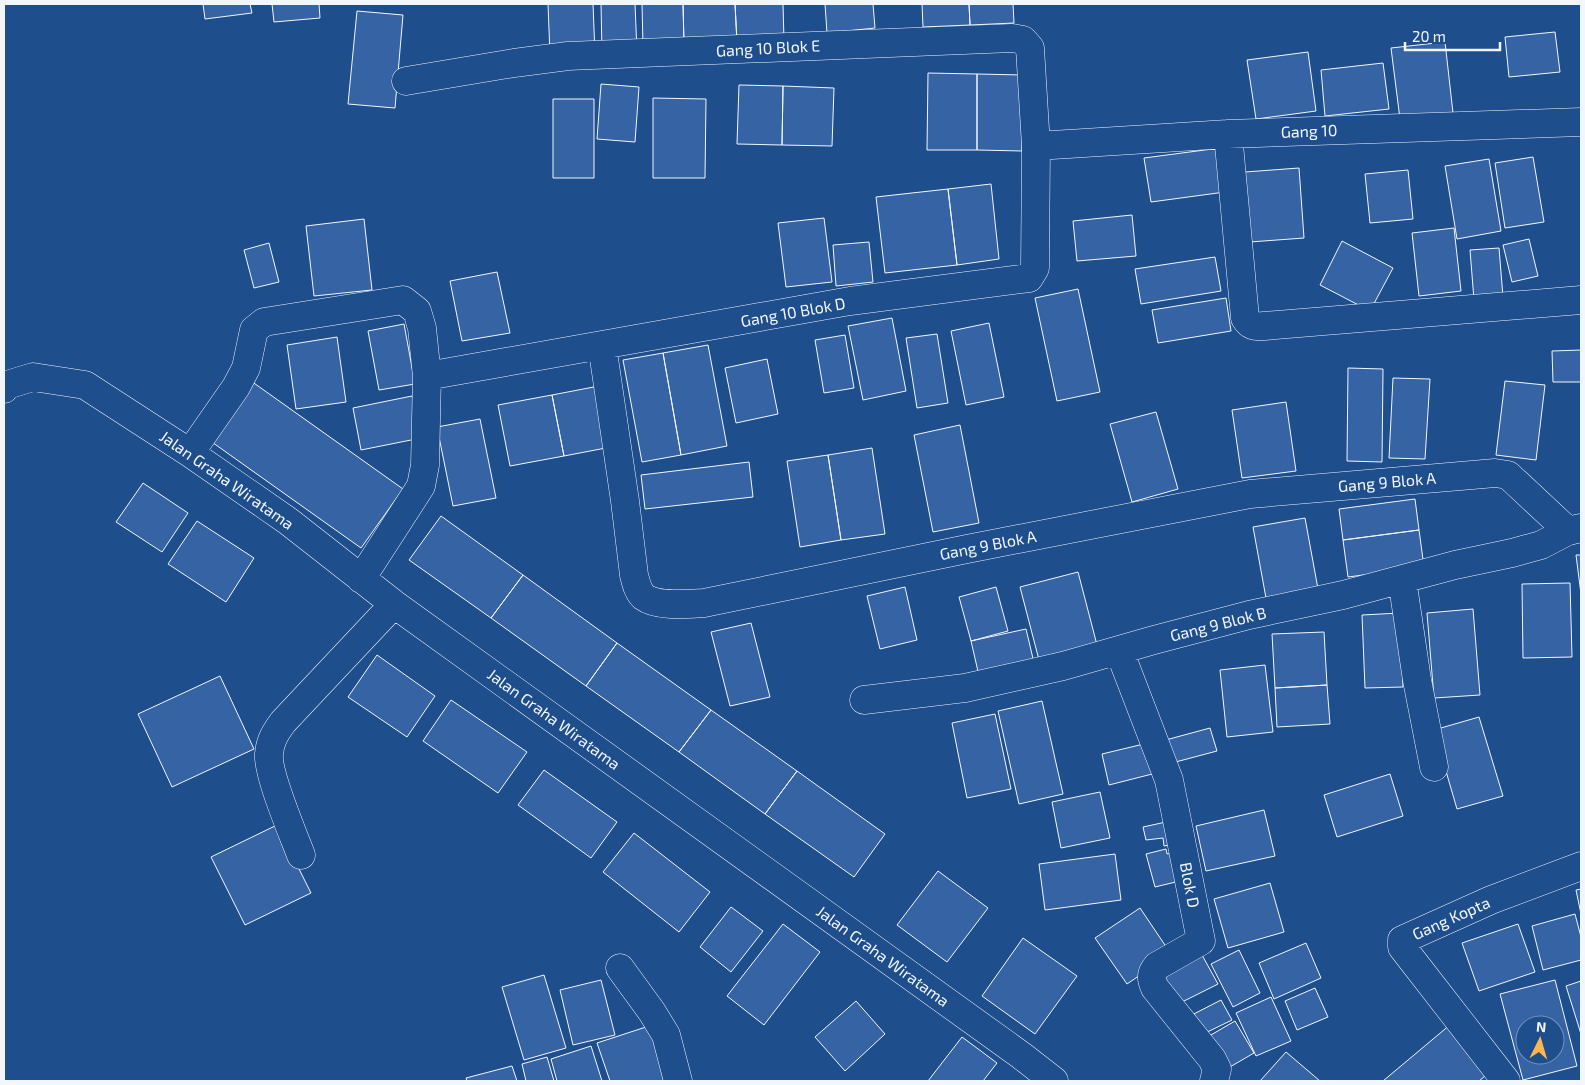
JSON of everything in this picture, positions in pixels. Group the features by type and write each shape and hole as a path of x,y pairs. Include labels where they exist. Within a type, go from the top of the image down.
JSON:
{"street":[{"name":"Gang 10 Blok E","path":"406,80 568,56 1012,38 1023,40 1030,48 1036,146"},
{"name":"Gang 10","path":"1036,146 1228,134 1581,122"},
{"path":"1228,134 1245,318 1250,324 1264,326 1581,300"},
{"name":"Gang 10 Blok D","path":"426,376 850,302 1029,278 1035,268 1036,146"},
{"path":"190,452 236,387 246,368 254,330 264,322 402,300 418,311 422,328 426,376 424,465 421,486 361,579"},
{"name":"Gang 9 Blok A","path":"602,345 634,575 637,587 643,597 653,602 704,603 1250,494 1495,473 1508,475 1574,529"},
{"name":"Jalan Graha Wiratama","path":"4,389 7,385 34,377 85,385 190,452 288,522 394,604 1022,1056 1054,1081"},
{"name":"Gang 9 Blok B","path":"864,700 965,688 1064,666 1240,618 1343,595 1541,545 1574,529"},
{"path":"1402,579 1417,680 1434,767"},
{"path":"301,855 273,777 268,756 272,736 394,604"},
{"name":"Blok D","path":"1119,650 1169,780 1200,941 1157,966 1152,971 1151,978 1155,988 1212,1059 1217,1069 1214,1081"},
{"name":"Gang Kopta","path":"1506,1081 1402,947 1402,940 1492,900 1581,866"},
{"path":"620,968 666,1034 678,1081"}],"building":[{"path":"203,4 250,4 252,13 205,19"},
{"path":"272,4 319,4 320,18 274,22"},
{"path":"548,4 593,4 595,54 550,55"},
{"path":"601,4 635,4 637,52 602,53"},
{"path":"642,4 683,4 684,44 643,46"},
{"path":"683,4 735,4 737,42 684,44"},
{"path":"735,4 783,4 784,41 737,42"},
{"path":"825,4 873,4 875,28 827,33"},
{"path":"922,4 969,4 970,25 923,27"},
{"path":"969,4 1013,4 1014,23 970,25"},
{"path":"357,11 403,15 395,108 348,104"},
{"path":"1555,32 1560,72 1509,77 1505,37"},
{"path":"1445,42 1453,113 1400,119 1391,48"},
{"path":"1308,52 1316,111 1256,119 1247,60"},
{"path":"1383,63 1389,109 1325,116 1321,70"},
{"path":"928,73 977,74 977,150 927,150"},
{"path":"977,74 1024,75 1022,151 977,150"},
{"path":"601,84 639,87 635,142 597,139"},
{"path":"739,85 783,86 782,145 737,144"},
{"path":"783,86 834,88 832,146 782,145"},
{"path":"653,98 706,99 705,178 653,178"},
{"path":"553,99 594,99 594,178 553,178"},
{"path":"1220,148 1225,192 1151,202 1144,158"},
{"path":"1533,157 1544,222 1505,228 1495,163"},
{"path":"1489,159 1501,231 1457,239 1445,166"},
{"path":"1299,168 1304,238 1250,242 1245,172"},
{"path":"1408,170 1413,219 1370,223 1365,174"},
{"path":"991,184 999,259 957,265 948,189"},
{"path":"948,189 957,265 885,273 876,197"},
{"path":"1132,215 1136,256 1077,261 1073,221"},
{"path":"824,218 832,282 786,287 778,223"},
{"path":"364,219 372,290 314,296 306,226"},
{"path":"1454,228 1461,291 1419,296 1412,233"},
{"path":"1529,239 1538,276 1512,282 1503,245"},
{"path":"1342,241 1393,268 1370,311 1320,285"},
{"path":"869,242 873,282 836,286 833,245"},
{"path":"269,243 279,282 254,288 244,250"},
{"path":"1499,248 1503,297 1474,300 1470,250"},
{"path":"1215,257 1221,291 1141,304 1135,269"},
{"path":"497,272 510,333 462,341 450,281"},
{"path":"1078,289 1100,392 1057,401 1035,298"},
{"path":"1226,298 1231,331 1158,343 1152,310"},
{"path":"892,318 906,391 863,400 848,326"},
{"path":"989,323 1004,397 966,405 951,331"},
{"path":"404,324 415,384 379,390 368,331"},
{"path":"937,334 948,403 917,408 906,338"},
{"path":"845,335 854,388 824,393 815,340"},
{"path":"337,337 346,402 296,409 287,345"},
{"path":"708,345 727,446 681,455 663,353"},
{"path":"1581,350 1581,382 1553,382 1552,351"},
{"path":"663,353 681,455 642,462 623,360"},
{"path":"767,359 778,414 736,423 725,368"},
{"path":"1348,368 1383,369 1382,462 1347,461"},
{"path":"1393,378 1430,379 1425,459 1389,458"},
{"path":"251,381 403,489 361,548 209,440"},
{"path":"1505,381 1545,385 1536,460 1496,455"},
{"path":"599,386 611,447 564,456 552,395"},
{"path":"552,395 564,456 510,466 498,405"},
{"path":"412,396 421,438 361,450 353,408"},
{"path":"1286,402 1296,471 1242,478 1232,410"},
{"path":"1156,412 1178,489 1132,502 1110,424"},
{"path":"480,419 496,498 453,506 437,427"},
{"path":"960,425 979,523 933,532 914,435"},
{"path":"872,448 885,534 841,540 828,455"},
{"path":"828,455 841,540 800,547 787,461"},
{"path":"749,462 753,497 645,509 641,475"},
{"path":"143,483 188,513 162,552 116,522"},
{"path":"1415,499 1419,530 1343,540 1339,509"},
{"path":"441,516 523,575 491,618 409,560"},
{"path":"1305,518 1318,589 1266,598 1253,527"},
{"path":"197,521 254,558 226,602 168,564"},
{"path":"1419,530 1424,567 1348,577 1343,540"},
{"path":"1576,555 1581,555 1581,594"},
{"path":"1078,572 1097,645 1039,660 1020,587"},
{"path":"523,575 617,643 586,686 491,618"},
{"path":"1570,583 1572,657 1523,658 1522,584"},
{"path":"905,587 917,640 880,649 867,596"},
{"path":"996,587 1008,631 971,641 959,597"},
{"path":"1473,609 1480,695 1434,698 1427,613"},
{"path":"1400,613 1403,687 1365,688 1362,615"},
{"path":"751,623 770,697 730,706 711,632"},
{"path":"1026,629 1035,667 980,680 971,641"},
{"path":"1324,632 1327,685 1275,688 1272,634"},
{"path":"617,643 711,710 679,752 586,686"},
{"path":"377,655 435,696 407,737 348,697"},
{"path":"1265,665 1273,732 1227,737 1220,670"},
{"path":"220,676 254,749 172,787 138,714"},
{"path":"1327,685 1330,724 1277,727 1275,688"},
{"path":"451,700 527,752 498,793 423,741"},
{"path":"1042,701 1063,794 1019,804 998,711"},
{"path":"711,710 797,771 765,814 679,752"},
{"path":"995,714 1011,789 967,798 952,723"},
{"path":"1479,717 1503,796 1457,809 1434,730"},
{"path":"1210,728 1217,751 1168,764 1162,741"},
{"path":"1152,742 1160,772 1109,785 1102,754"},
{"path":"544,770 617,822 591,858 518,805"},
{"path":"797,771 885,834 854,877 765,814"},
{"path":"1390,774 1403,816 1337,837 1324,795"},
{"path":"1100,792 1110,838 1061,848 1052,802"},
{"path":"1264,810 1275,856 1206,871 1196,826"},
{"path":"1175,820 1180,843 1164,846 1163,838 1146,840 1143,827"},
{"path":"277,825 311,893 245,925 211,857"},
{"path":"634,833 710,892 679,932 603,872"},
{"path":"1166,849 1167,854 1177,852 1184,880 1155,887 1146,854"},
{"path":"1115,854 1121,900 1045,910 1039,864"},
{"path":"938,871 988,908 947,962 897,925"},
{"path":"1270,883 1284,932 1228,948 1214,899"},
{"path":"1581,889 1581,914 1576,890"},
{"path":"731,907 763,931 731,972 700,947"},
{"path":"1140,908 1171,954 1127,984 1095,938"},
{"path":"1575,914 1581,937 1581,960 1543,970 1532,926"},
{"path":"783,924 820,952 764,1025 727,996"},
{"path":"1518,924 1535,972 1479,991 1462,943"},
{"path":"1023,938 1077,976 1035,1034 982,996"},
{"path":"1306,943 1321,978 1274,999 1259,963"},
{"path":"1239,950 1260,993 1233,1007 1211,964"},
{"path":"1202,955 1218,984 1174,1006 1159,977"},
{"path":"544,975 566,1048 524,1060 502,987"},
{"path":"601,980 615,1035 573,1045 560,990"},
{"path":"1555,980 1564,1015 1515,1015 1515,1050 1500,994"},
{"path":"1581,981 1581,1034 1566,986"},
{"path":"1315,988 1328,1017 1297,1030 1285,1001"},
{"path":"1271,997 1291,1041 1256,1056 1236,1013"},
{"path":"1221,1000 1232,1020 1197,1037 1186,1018"},
{"path":"856,1001 885,1034 845,1071 815,1037"},
{"path":"1565,1019 1577,1066 1523,1080 1519,1065 1565,1065"},
{"path":"1235,1021 1254,1053 1223,1071 1204,1039"},
{"path":"1451,1024 1491,1071 1479,1081 1383,1081"},
{"path":"649,1026 667,1081 610,1081 597,1043"},
{"path":"962,1037 997,1063 983,1081 928,1081"},
{"path":"591,1046 602,1081 557,1081 551,1059"},
{"path":"1286,1052 1320,1081 1260,1081"},
{"path":"547,1057 554,1081 526,1081 522,1064"},
{"path":"512,1066 517,1081 467,1081 466,1078"}]}
